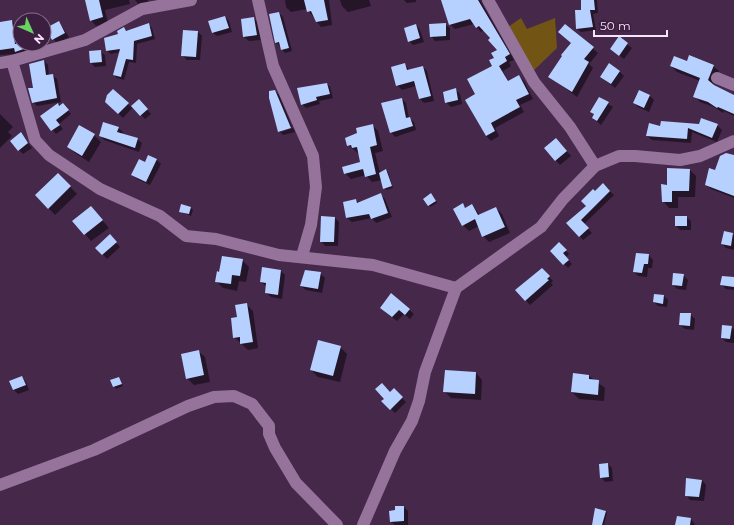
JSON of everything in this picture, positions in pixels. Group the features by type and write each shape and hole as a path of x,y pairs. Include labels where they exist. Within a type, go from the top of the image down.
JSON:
{"street":[{"path":"0,62 12,61 85,40 142,9 192,0"},
{"path":"258,0 273,66 313,156 316,187 311,225 302,256"},
{"path":"488,0 534,82 570,127 595,166"},
{"path":"12,61 35,140 49,155 100,189 160,216 186,236 216,239 279,255 302,256 373,266 456,288"},
{"path":"717,78 734,85"},
{"path":"363,525 395,451 412,421 419,401 425,372 456,288 541,227 563,199 595,166 619,156 642,156 680,160 700,156 734,141"},
{"path":"0,485 94,450 188,406 214,397 234,396 252,404 269,426 269,434 275,448 296,483 337,525"}],"shaded area":[{"path":"521,18 527,29 555,18 557,48 531,73 508,27"}],"building":[{"path":"85,0 99,0 103,17 90,21"},
{"path":"304,0 324,0 328,20 316,22 311,11 307,12"},
{"path":"441,0 478,0 510,54 505,57 507,61 499,66 508,81 519,75 529,94 516,100 520,107 491,123 495,131 486,136 465,100 475,94 467,79 492,66 489,60 494,58 491,53 497,50 488,40 490,38 479,26 476,28 470,19 449,25"},
{"path":"581,0 594,0 595,10 590,10 593,27 576,29 575,10 581,10"},
{"path":"279,12 289,48 281,50 279,42 275,43 269,14"},
{"path":"225,16 229,28 212,33 208,21"},
{"path":"254,17 257,35 243,37 241,19"},
{"path":"12,20 12,48 0,50 0,22"},
{"path":"59,21 65,33 52,40 52,25"},
{"path":"149,23 152,36 134,41 133,60 126,59 121,77 113,75 120,49 106,51 104,38 118,34 117,31 124,27 126,31"},
{"path":"446,23 446,36 430,37 429,24"},
{"path":"416,24 420,38 408,42 404,28"},
{"path":"565,24 594,47 584,59 589,62 572,92 548,77 562,56 561,55 571,43 558,32"},
{"path":"183,30 198,31 196,57 181,56"},
{"path":"619,36 628,43 619,56 610,49"},
{"path":"101,50 102,62 90,63 89,51"},
{"path":"689,55 714,65 708,80 714,85 734,95 734,114 693,97 700,78 670,66 674,56 687,61"},
{"path":"44,60 46,75 53,74 57,98 32,103 28,88 33,88 29,64"},
{"path":"405,63 407,70 423,66 431,96 419,99 414,81 396,86 391,67"},
{"path":"609,63 620,71 611,84 600,77"},
{"path":"327,83 330,94 316,97 317,100 301,105 297,88"},
{"path":"456,88 458,100 445,103 443,92"},
{"path":"113,89 129,103 118,114 105,102 107,95"},
{"path":"275,90 291,128 278,132 269,98 269,91"},
{"path":"639,90 650,95 644,108 633,103"},
{"path":"599,97 609,102 597,121 592,118 594,114 590,112"},
{"path":"402,98 406,118 410,117 413,126 390,133 381,103"},
{"path":"139,99 148,109 140,116 131,106"},
{"path":"58,103 59,106 63,103 69,110 56,120 60,125 51,131 40,116"},
{"path":"701,118 718,124 712,138 688,128 687,139 646,136 649,123 660,126 661,121 699,124"},
{"path":"103,122 119,127 117,132 138,138 135,148 99,136"},
{"path":"373,124 377,145 370,147 376,174 365,177 363,169 344,174 342,167 360,162 357,147 352,148 351,145 347,146 345,138 357,133 356,128"},
{"path":"79,125 95,134 82,156 67,147"},
{"path":"21,132 28,143 18,151 10,141"},
{"path":"556,138 567,151 555,161 544,148"},
{"path":"726,153 734,155 734,196 705,185 709,168 715,170 720,156"},
{"path":"148,155 157,159 146,182 131,175 139,159 145,162"},
{"path":"667,168 690,169 689,191 672,191 672,202 662,202 661,184 667,185"},
{"path":"386,169 392,186 383,189 379,173"},
{"path":"58,173 71,186 48,209 35,195"},
{"path":"603,183 610,191 581,220 589,228 579,237 566,223 586,206 581,201 593,189 595,191"},
{"path":"381,193 388,213 371,219 369,214 346,218 343,202 356,199 357,203"},
{"path":"431,193 436,201 428,206 423,199"},
{"path":"463,203 465,208 472,204 478,215 496,207 505,227 482,237 475,219 462,226 453,209"},
{"path":"181,204 191,207 189,214 179,212"},
{"path":"91,206 103,220 84,235 72,221"},
{"path":"321,216 335,217 334,242 320,242"},
{"path":"675,216 687,216 687,226 675,226"},
{"path":"724,231 733,233 731,246 721,244"},
{"path":"110,234 117,242 102,255 95,248"},
{"path":"559,242 567,250 563,253 569,260 563,265 550,251"},
{"path":"636,253 649,254 648,264 644,264 642,273 633,272"},
{"path":"222,256 243,259 240,276 232,275 231,284 215,282 217,271 219,272"},
{"path":"262,267 281,270 278,295 265,293 266,283 260,282"},
{"path":"542,268 550,276 547,279 549,280 525,301 515,290"},
{"path":"305,270 321,272 318,289 300,286"},
{"path":"673,273 684,274 682,286 672,285"},
{"path":"722,276 734,277 734,287 720,285"},
{"path":"391,293 410,309 405,315 399,310 392,317 380,308"},
{"path":"654,294 664,295 663,304 653,302"},
{"path":"247,303 253,342 240,344 240,337 233,338 231,318 237,317 235,305"},
{"path":"680,313 691,313 690,326 679,325"},
{"path":"722,325 732,326 730,339 721,338"},
{"path":"318,340 341,346 333,376 310,370"},
{"path":"199,350 204,375 186,379 181,354"},
{"path":"445,370 476,372 475,394 443,392"},
{"path":"573,373 589,375 589,379 599,380 598,395 571,392"},
{"path":"22,376 26,385 13,390 9,381"},
{"path":"119,377 122,384 113,387 110,380"},
{"path":"382,383 390,392 394,388 403,397 390,410 381,401 384,399 375,389"},
{"path":"608,463 609,477 600,478 599,464"},
{"path":"686,478 702,480 699,497 685,496"},
{"path":"395,506 404,506 404,521 390,522 389,511 395,510"},
{"path":"595,508 606,511 602,525 592,525"},
{"path":"677,516 691,518 690,525 675,525"}]}
